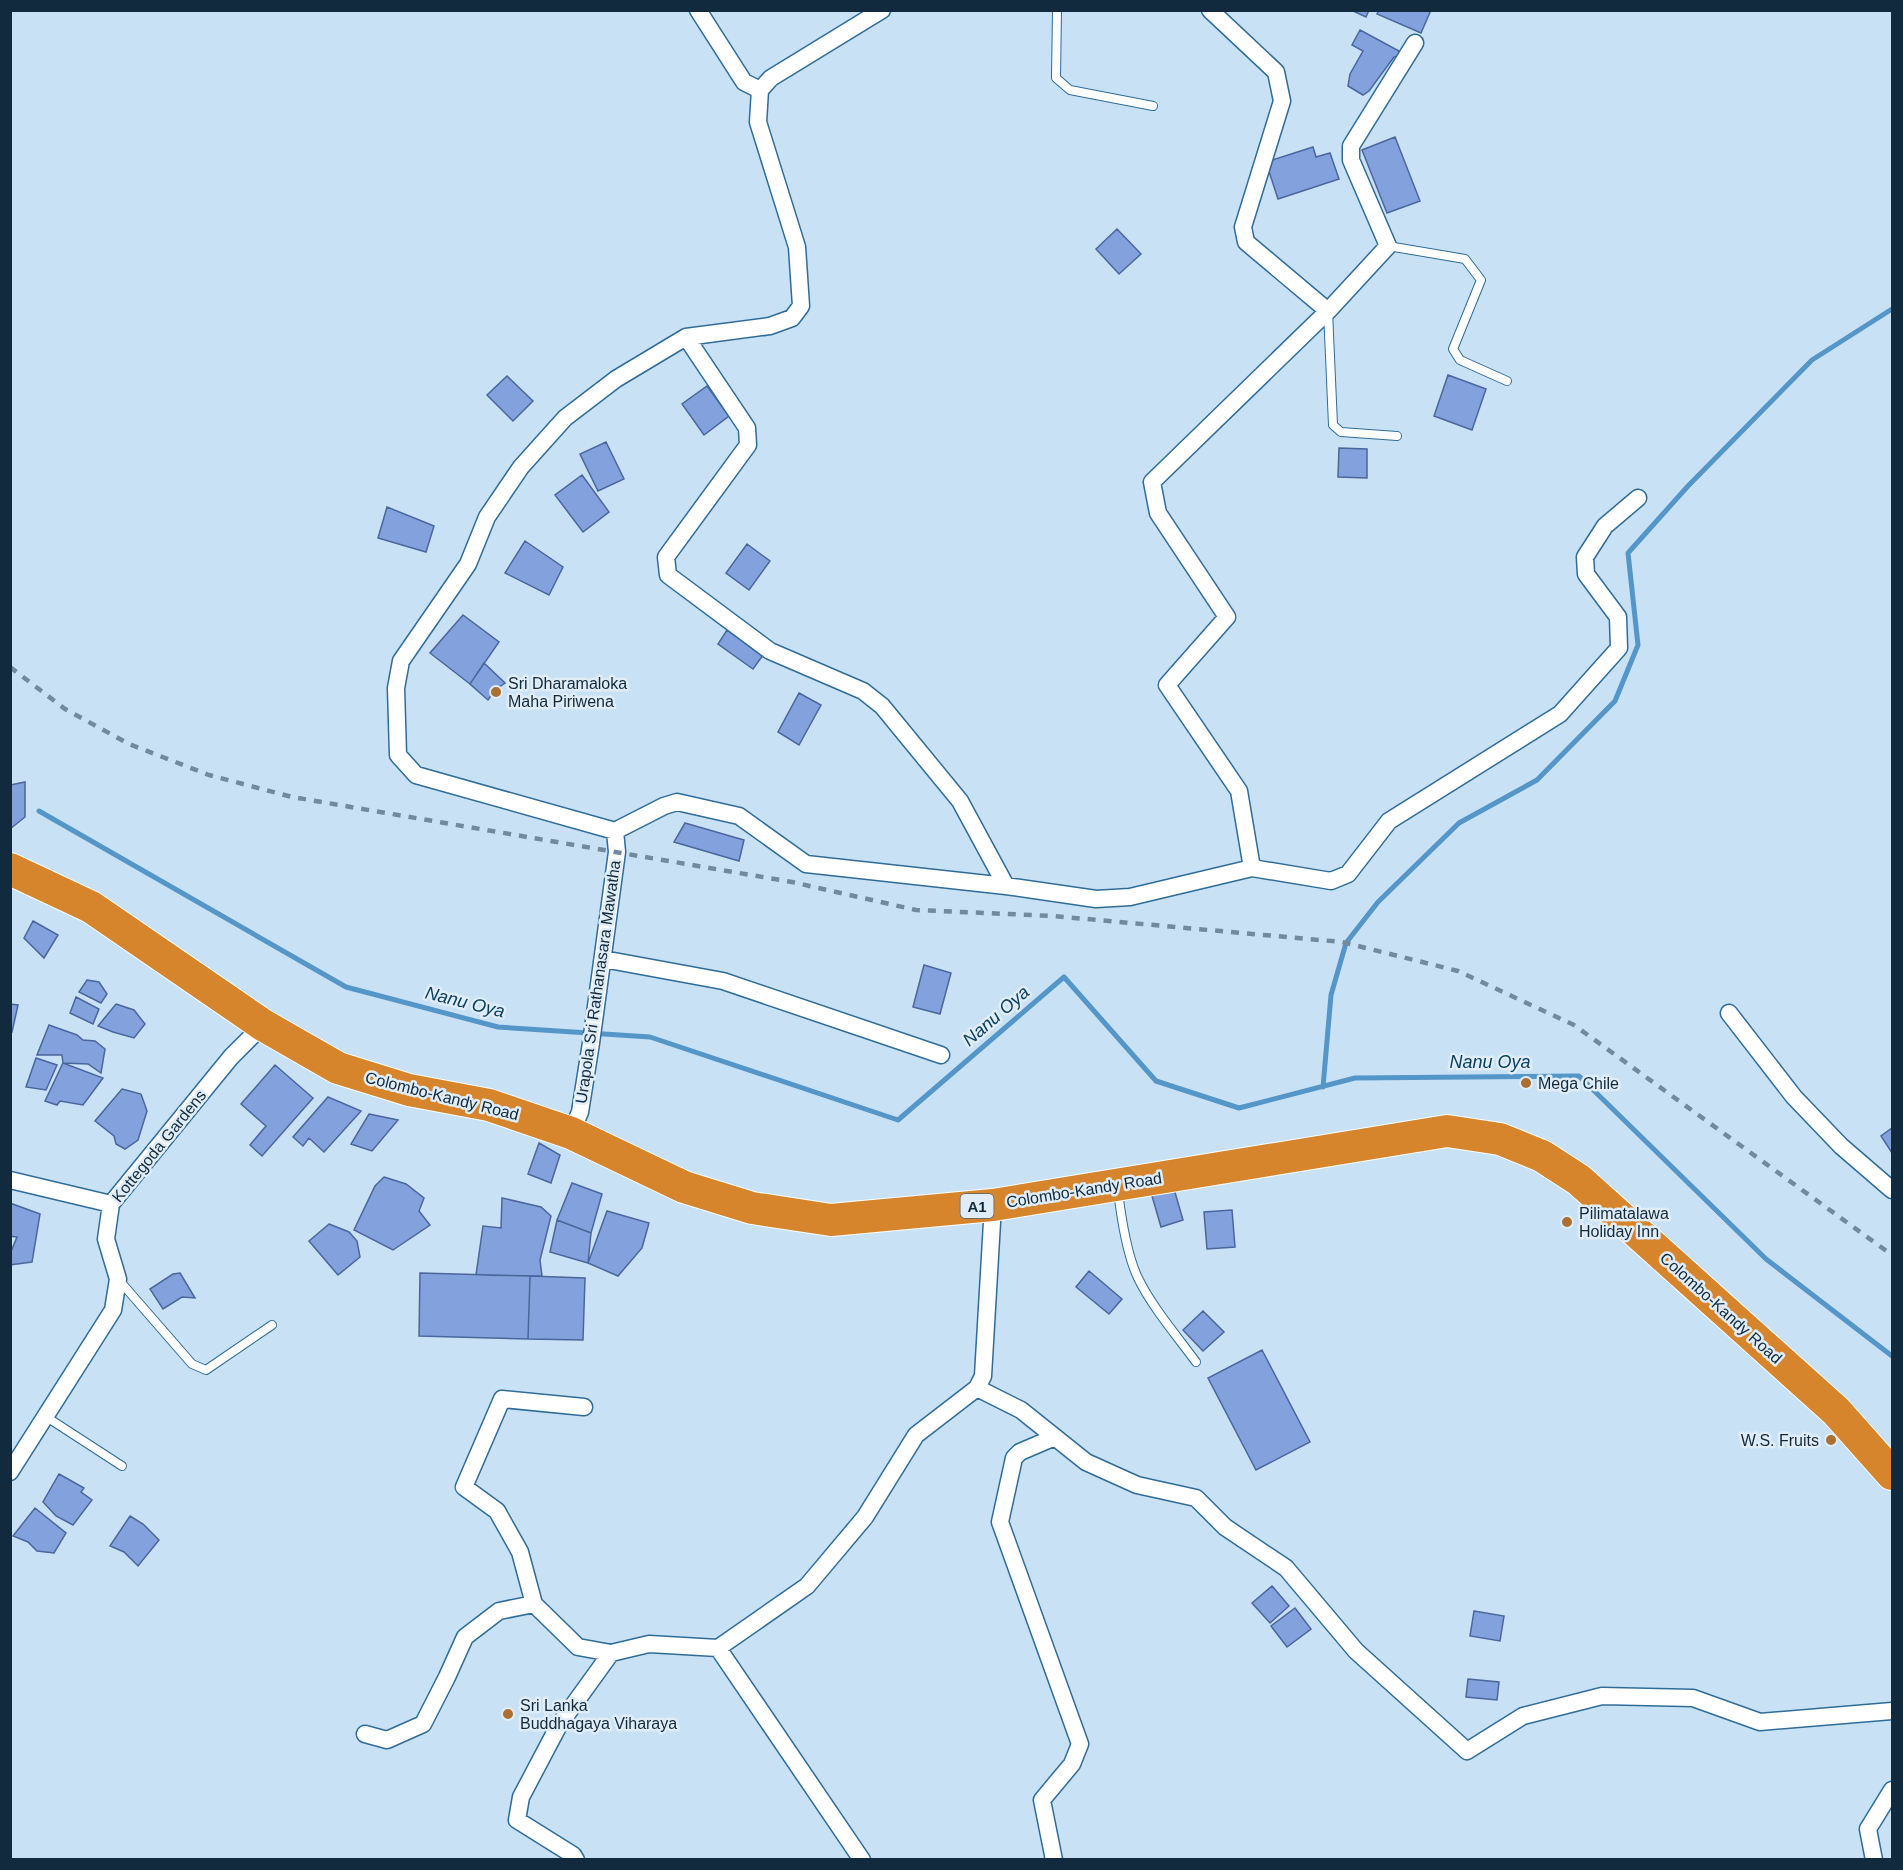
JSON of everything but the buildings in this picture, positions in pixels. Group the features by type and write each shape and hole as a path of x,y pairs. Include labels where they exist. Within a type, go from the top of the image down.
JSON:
{"highway":[{"name":"Colombo-Kandy Road","path":"10,869 91,907 263,1025 338,1068 410,1090 489,1105 571,1133 684,1187 752,1208 831,1220 993,1204 1447,1131 1500,1139 1542,1156 1579,1180 1836,1411 1893,1474"}],"street":[{"path":"698,10 744,82 760,90"},
{"path":"882,10 771,78 760,90 758,122 797,247 801,306 792,318 770,326 686,337 616,379 565,418 521,467 487,517 468,564 401,661 396,688 398,755 416,775 615,831 664,806 677,802 739,816 806,864 1006,886 1096,899 1130,897 1252,868 1331,881 1347,874 1389,821 1560,714 1619,648 1618,617 1586,574 1585,557 1605,526 1638,498"},
{"path":"1210,10 1276,72 1282,101 1243,227 1245,242 1328,310"},
{"path":"1252,868 1239,791 1167,685 1227,617 1158,513 1152,482 1328,310 1388,246 1351,160 1351,146 1415,43"},
{"path":"686,337 747,428 748,445 666,557 668,575 770,651 863,691 882,706 960,801 1006,886"},
{"name":"Urapola Sri Rathanasara Mawatha","path":"571,1133 580,1112 598,1003 617,852 615,831"},
{"path":"603,959 723,981 941,1055"},
{"path":"1729,1013 1794,1097 1841,1146 1893,1190"},
{"name":"Kottegoda Gardens","path":"10,1472 113,1310 118,1279 106,1239 111,1204 231,1057 263,1025"},
{"path":"10,1180 111,1204"},
{"path":"584,1407 502,1399 464,1487 496,1511 520,1552 534,1604 578,1647 611,1653 649,1644 718,1648 807,1586 865,1517 916,1435 977,1388 983,1376 993,1204"},
{"path":"977,1388 1021,1410 1086,1462 1137,1485 1196,1498 1225,1527 1286,1568 1356,1651 1467,1751 1523,1716 1602,1696 1693,1698 1760,1722 1893,1711"},
{"path":"1054,1860 1042,1800 1072,1764 1080,1744 1000,1522 1014,1458 1020,1452 1055,1437"},
{"path":"365,1734 387,1740 423,1724 465,1637 499,1611 534,1604"},
{"path":"718,1648 862,1860"},
{"path":"576,1860 517,1820 521,1797 559,1725 611,1653"},
{"path":"1874,1860 1868,1829 1893,1790"}],"lane":[{"path":"1057,10 1056,78 1070,90 1153,106"},
{"path":"1388,246 1465,259 1481,280 1454,349 1460,360 1507,381"},
{"path":"1328,310 1333,425 1341,432 1397,435"},
{"path":"1117,1185 1121,1219 1137,1277 1196,1362"},
{"path":"118,1279 192,1364 206,1370 272,1325"},
{"path":"45,1415 122,1466"}],"waterway":[{"path":"1323,1087 1331,995 1346,943 1378,902 1459,823 1537,780 1615,701 1638,645 1628,553 1688,486 1812,360 1892,309"},
{"name":"Nanu Oya","path":"39,811 346,987 498,1027 650,1037 898,1120 1064,977 1156,1081 1239,1108 1355,1078 1579,1076 1766,1259 1892,1356"}],"railway":[{"path":"10,667 65,709 129,744 209,775 292,797 792,882 916,910 1053,916 1342,942 1458,971 1574,1025 1892,1255"}],"place":[{"name":"Sri Dharamaloka Maha Piriwena","path":"496,692"},
{"name":"Mega Chile","path":"1526,1083"},
{"name":"Pilimatalawa Holiday Inn","path":"1567,1222"},
{"name":"W.S. Fruits","path":"1831,1440"},
{"name":"Sri Lanka Buddhagaya Viharaya","path":"508,1714"}]}
